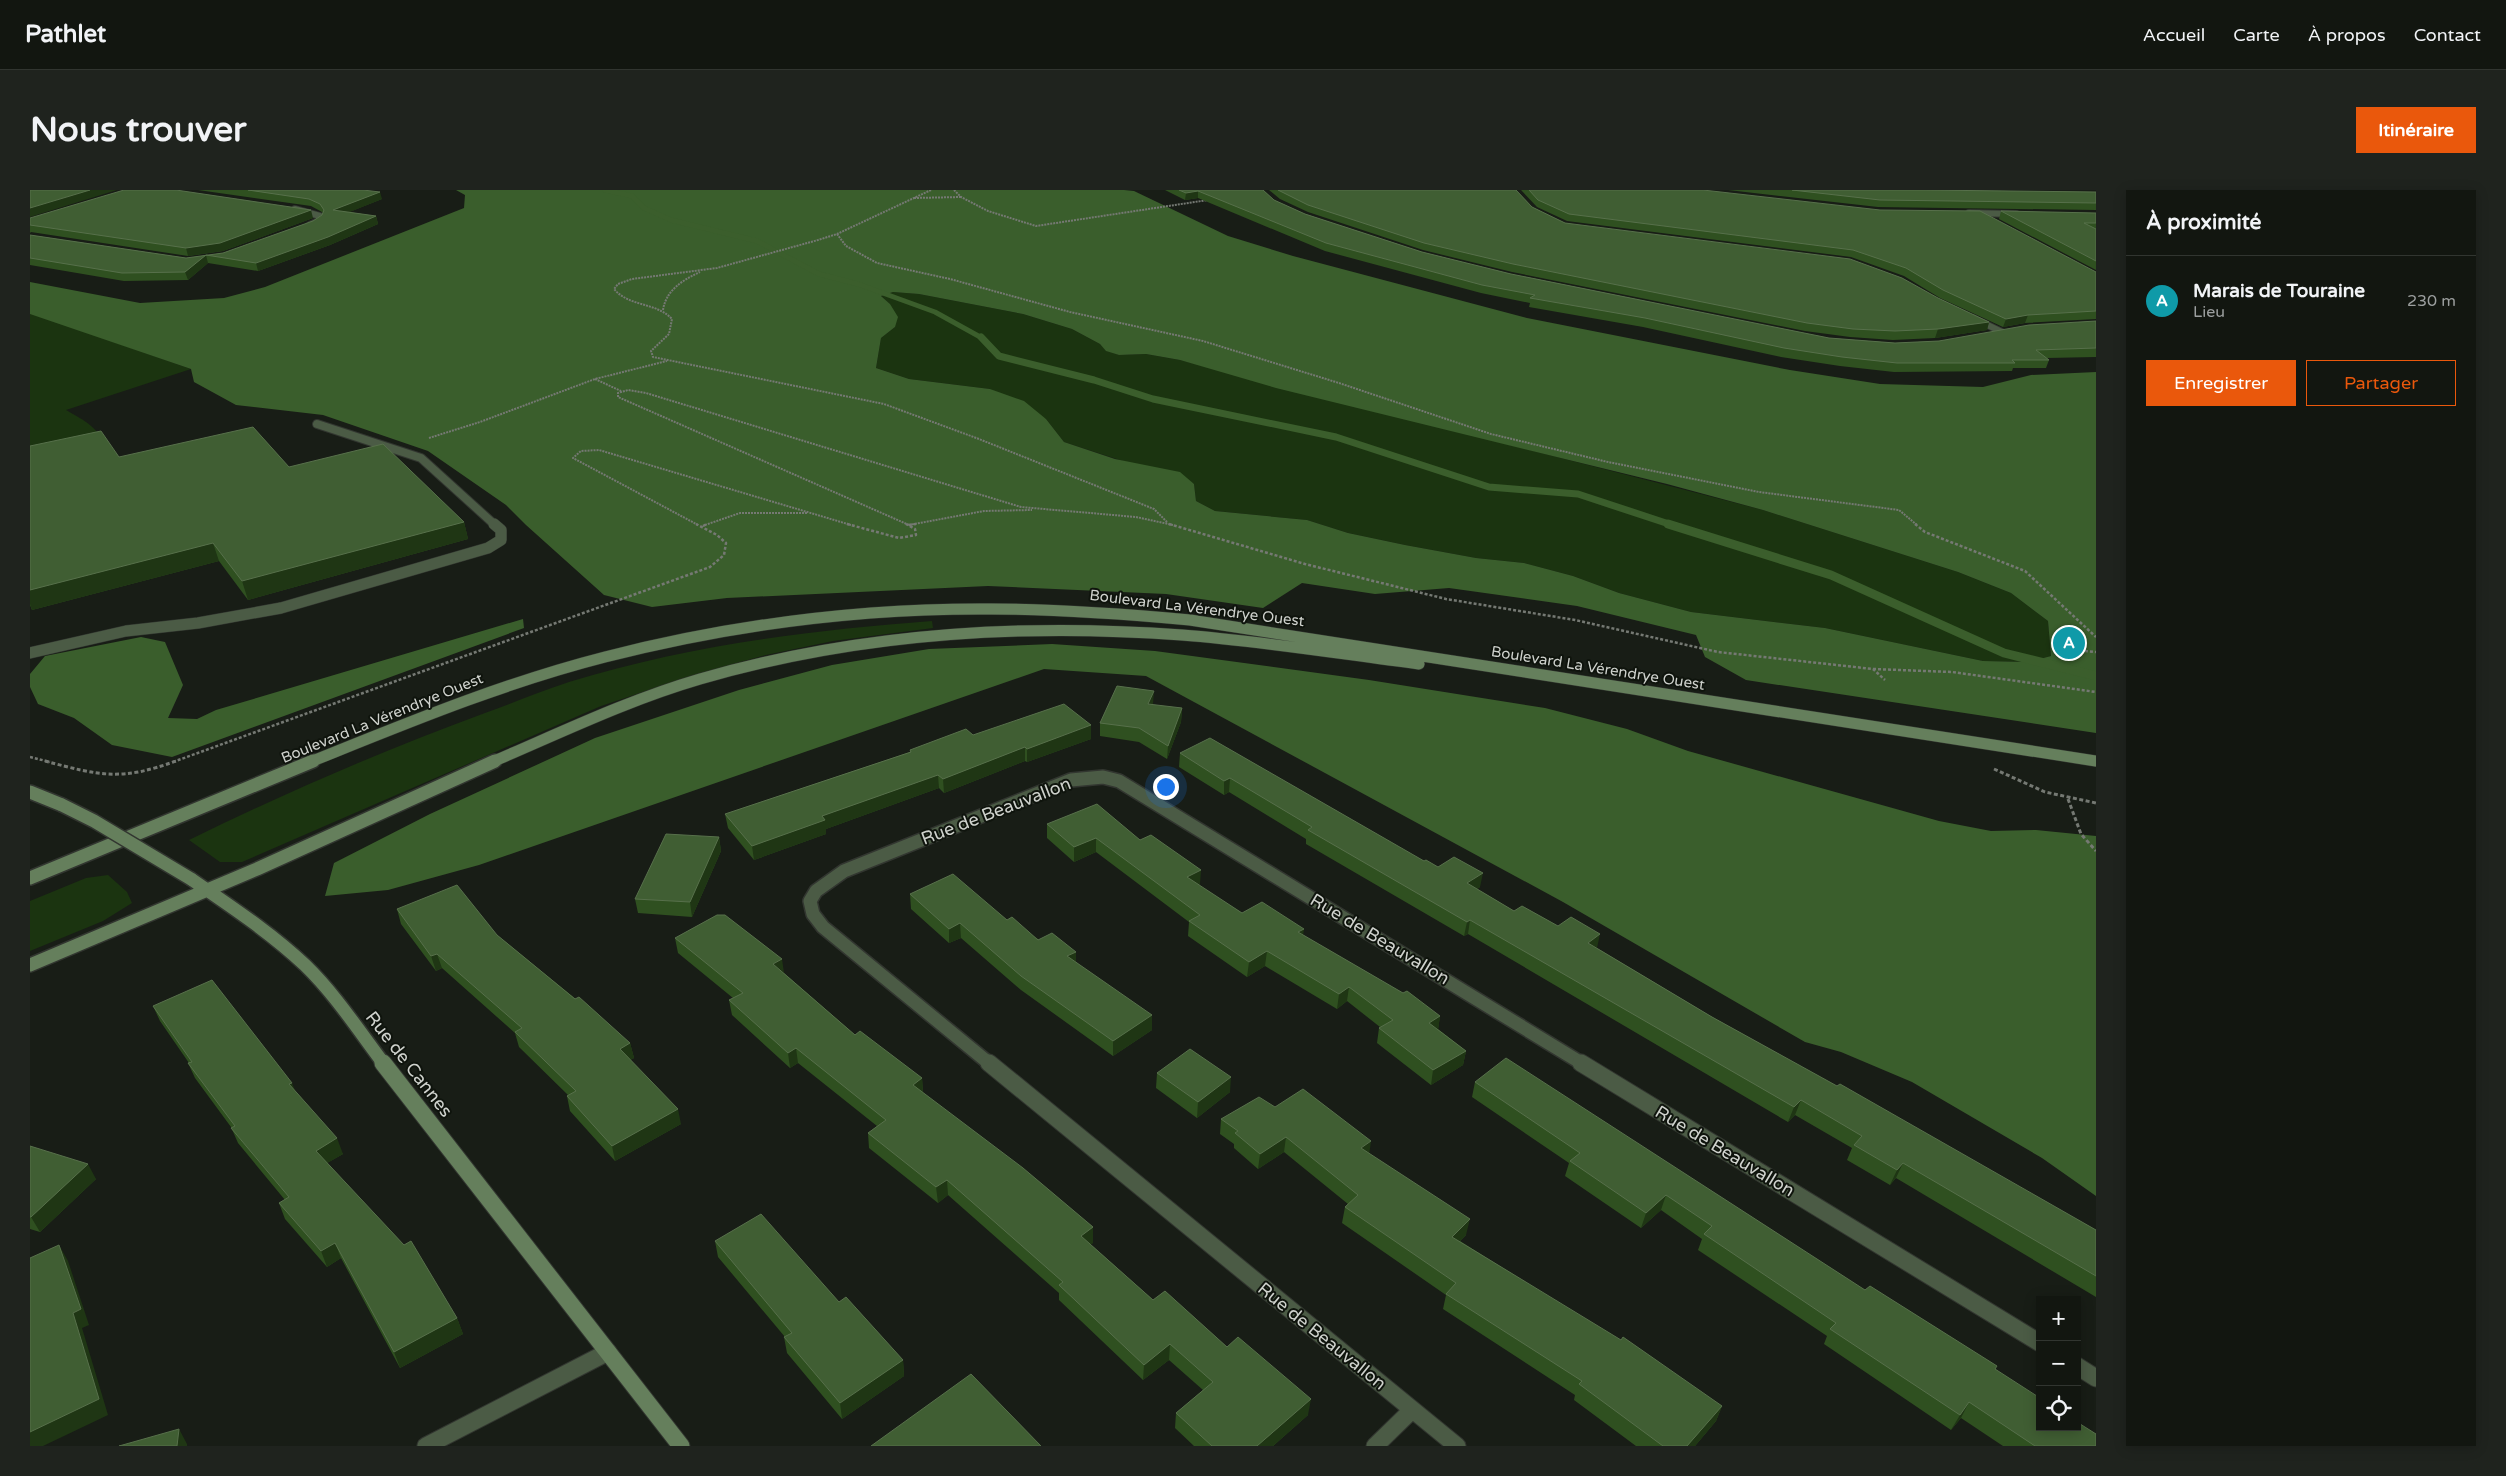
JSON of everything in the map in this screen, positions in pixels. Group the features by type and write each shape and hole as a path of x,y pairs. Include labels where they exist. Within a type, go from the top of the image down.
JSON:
{"main road":[{"name":"Boulevard La Vérendrye Ouest","path":"30,878 458,703 579,664 711,633 793,620 875,612 992,608 1138,614 1274,632 2096,761"},
{"path":"30,965 160,913 432,789 642,699 721,674 848,648 928,638 1002,633 1078,631 1173,635 1660,694"},
{"name":"Rue de Cannes","path":"30,792 62,804 94,821 191,879 242,912 298,956 320,981 681,1446"},
{"path":"30,870 207,806"}],"street":[{"path":"290,208 310,211 320,216 319,221 304,227"},
{"path":"1960,213 2028,214"},
{"path":"1979,214 1992,221"},
{"path":"1962,313 2006,331 1985,336"},
{"path":"30,653 62,644 126,631 198,623 281,608 488,548 501,540 501,530 421,458 395,449 365,442 317,424"},
{"name":"Rue de Beauvallon","path":"1457,1446 823,927 814,914 810,901 816,891 844,871 1071,780 1103,777 1119,782 2037,1341"},
{"path":"426,1446 608,1352"},
{"path":"2081,1369 2096,1378"},
{"path":"1375,1446 1412,1410"}],"path":[{"path":"931,190 837,234 729,265 705,270 643,276 624,281 615,287 616,293 663,310 672,319 671,331 655,346 650,354 653,357 809,387 884,404 979,438 1108,492 1154,509 1169,523"},
{"path":"954,190 961,197 988,211 1036,226 1209,200"},
{"path":"910,199 961,197"},
{"path":"837,234 846,246 877,263 950,279 1070,312 1204,341 1340,383 1491,434 1608,462 1759,492 1899,510 1925,532 2026,571 2096,637"},
{"path":"663,310 666,297 680,283 705,270"},
{"path":"395,449 480,422 595,379 668,361"},
{"path":"595,379 622,391 637,390 1021,507 1039,510"},
{"path":"30,757 97,775 122,775 150,771 712,566 725,555 726,543 702,526 574,458 582,451 599,450 902,539 912,538 916,535 915,530 909,525 623,401 618,396 622,391"},
{"path":"909,525 984,511 1039,510 1128,515 1169,523 1306,564 1446,599 1575,620 1718,652 1873,669 1952,672 2096,692"},
{"path":"702,526 730,514 762,512 810,513"},
{"path":"2075,650 2096,652"},
{"path":"1873,669 1885,680"},
{"path":"1994,769 2022,783 2068,798 2096,803"},
{"path":"2068,798 2081,834 2096,851"}],"green space":[{"path":"456,190 1134,191 1228,236 1293,256 1527,318 1790,370 1880,384 1983,387 2031,375 2096,372 2096,733 1746,680 1705,657 1696,635 1577,606 1449,588 1375,594 1302,583 1263,608 1166,594 988,586 727,598 652,607 604,595 506,505 428,451 323,415 236,405 194,382 191,369 30,314 30,282 140,303 224,298 265,287 464,208 465,195","holes":["893,292 919,294 1023,314 1072,329 1100,344 1106,351 1119,355 1146,354 1180,360 1276,388 1667,484 1763,510 1958,572 2011,593 2048,621 2051,656 2028,662 1983,661 1825,628 1691,612 1619,593 1573,576 1524,563 1476,558 1405,545 1348,533 1307,520 1215,511 1196,501 1194,484 1180,472 1115,459 1064,442 1046,419 1024,401 990,389 909,379 876,368 881,338 895,327 898,317 890,304 881,296"]},
{"path":"893,292 919,294 1023,314 1072,329 1100,344 1107,351 1119,355 1146,354 1180,360 1763,510 1958,572 2011,593 2048,621 2051,656 2028,662 1983,661 1825,628 1691,612 1619,593 1573,576 1524,563 1476,558 1405,545 1348,533 1307,520 1215,511 1196,501 1194,484 1064,442 1046,419 990,389 909,379 876,368 881,338 895,327 890,304 881,296"},
{"path":"30,314 191,369 66,410 91,425 103,439 30,464"},
{"path":"523,619 524,628 172,757 112,745 74,718 38,704 30,687 30,674 45,656 141,637 165,642 183,685 168,718 197,719 216,710"},
{"path":"932,621 933,628 833,641 766,655 691,676 601,706 242,862 220,862 189,840 372,757 538,693 613,669 749,641 840,629"},
{"path":"1052,644 1155,651 1369,680 1545,708 1627,729 1688,751 1939,821 1991,831 2036,830 2096,836 2096,1196 2042,1158 1912,1082 1841,1052 1805,1042 1563,902 1146,676 1044,669 479,865 388,890 325,896 334,863 430,814 595,738 739,690 832,665 929,649"},
{"path":"108,875 127,892 132,903 103,921 30,951 30,901 86,878"}],"building":[{"path":"30,190 90,190 30,208"},
{"path":"124,190 176,190 311,210 220,243 186,248 30,225 30,218"},
{"path":"248,190 363,190 380,192 333,210 376,216 328,237 256,263 207,255 223,253 313,221 322,215 324,210 320,204 309,199"},
{"path":"1179,190 1263,190 1274,200 1305,214 1422,252 1511,274 1829,338 1895,343 1939,341 2029,325 2096,321 2096,348 2036,350 2049,360 2012,360 2015,363 1897,363 1784,348 1645,318 1530,298 1535,295 1482,285 1326,243 1198,191 1186,193"},
{"path":"1278,190 1516,190 1532,207 1565,223 1850,259 1902,278 1938,298 1989,322 1938,329 1895,331 1853,329 1807,323 1513,264 1424,243 1308,205"},
{"path":"1529,190 1703,190 1880,210 1980,211 2096,272 2096,311 2028,315 2006,319 1943,290 1906,268 1853,250 1569,214 1538,200"},
{"path":"1792,190 2096,192 2096,203 1880,200"},
{"path":"2001,211 2096,213 2096,223 2084,223 2096,229 2096,261"},
{"path":"30,235 186,258 206,255 185,272 122,273 30,258"},
{"path":"253,427 289,467 383,444 464,522 242,581 213,543 30,590 30,446 101,431 119,457"},
{"path":"1117,686 1154,691 1148,704 1182,708 1168,746 1139,728 1100,723"},
{"path":"1064,704 1091,725 1027,749 1025,747 943,779 938,775 822,816 825,820 752,846 725,814 911,752 910,750 966,729 973,735"},
{"path":"1210,738 1424,861 1426,860 1438,867 1454,857 1483,873 1467,883 1514,911 1522,906 1558,926 1571,917 1600,934 1588,943 1712,1017 1837,1086 1840,1084 2096,1230 2096,1276 1903,1163 1897,1170 1854,1145 1862,1136 1801,1100 1794,1107 1470,920 1467,922 1308,830 1312,827 1230,778 1224,781 1180,753"},
{"path":"1097,804 1140,840 1151,835 1201,870 1187,877 1242,913 1262,902 1304,929 1298,932 1403,993 1407,991 1440,1016 1429,1023 1466,1051 1433,1070 1379,1028 1393,1020 1349,987 1339,994 1267,951 1249,962 1189,921 1200,915 1096,838 1074,847 1047,824"},
{"path":"666,834 719,837 690,902 635,899"},
{"path":"953,874 1007,920 1012,917 1038,940 1052,933 1076,952 1067,956 1152,1015 1113,1041 1021,976 960,923 949,929 910,894"},
{"path":"457,885 497,935 575,999 579,997 630,1043 620,1049 678,1109 612,1146 567,1096 576,1091 515,1032 522,1028 437,954 431,956 397,909"},
{"path":"717,915 725,915 782,959 773,964 855,1035 860,1031 922,1078 913,1085 1023,1168 1093,1227 1081,1236 1153,1300 1165,1291 1227,1347 1238,1337 1311,1399 1257,1446 1212,1446 1176,1413 1213,1382 1170,1344 1144,1365 1059,1285 1063,1282 947,1180 936,1187 868,1133 886,1120 796,1048 788,1053 729,1000 743,993 675,938"},
{"path":"212,980 292,1083 289,1084 337,1138 316,1151 404,1245 411,1241 457,1318 394,1352 335,1243 321,1251 279,1203 289,1197 231,1128 235,1126 188,1063 192,1062 153,1006"},
{"path":"1190,1049 1231,1077 1198,1102 1157,1073"},
{"path":"1506,1058 1865,1290 1870,1286 1997,1366 1995,1369 2036,1395 2036,1431 2081,1431 2081,1425 2096,1434 2096,1446 2035,1446 1969,1402 1960,1415 1830,1329 1836,1323 1704,1234 1712,1226 1666,1195 1646,1213 1570,1161 1580,1153 1475,1082"},
{"path":"1303,1089 1371,1141 1361,1148 1470,1219 1452,1237 1621,1340 1623,1337 1722,1406 1687,1446 1663,1446 1579,1384 1582,1381 1446,1294 1456,1283 1345,1207 1358,1195 1286,1137 1260,1154 1235,1133 1238,1131 1221,1119 1259,1097 1275,1107"},
{"path":"30,1146 88,1164 31,1217 30,1217"},
{"path":"761,1214 839,1302 846,1297 903,1360 840,1403 784,1337 792,1333 715,1241"},
{"path":"59,1245 81,1309 73,1313 99,1399 30,1432 30,1258"},
{"path":"971,1374 1041,1446 871,1446"},
{"path":"179,1429 177,1446 119,1446"}],"waterway":[{"path":"605,190 632,196 644,208 671,220 757,241 819,274 858,284 935,312 982,338"},
{"path":"982,338 999,356 1094,380 1153,399 1336,437 1489,487 1578,494 1672,525"},
{"path":"1668,524 1831,575 2004,653 2096,676"}],"place":[{"name":"Marais de Touraine","path":"2069,643"}]}
